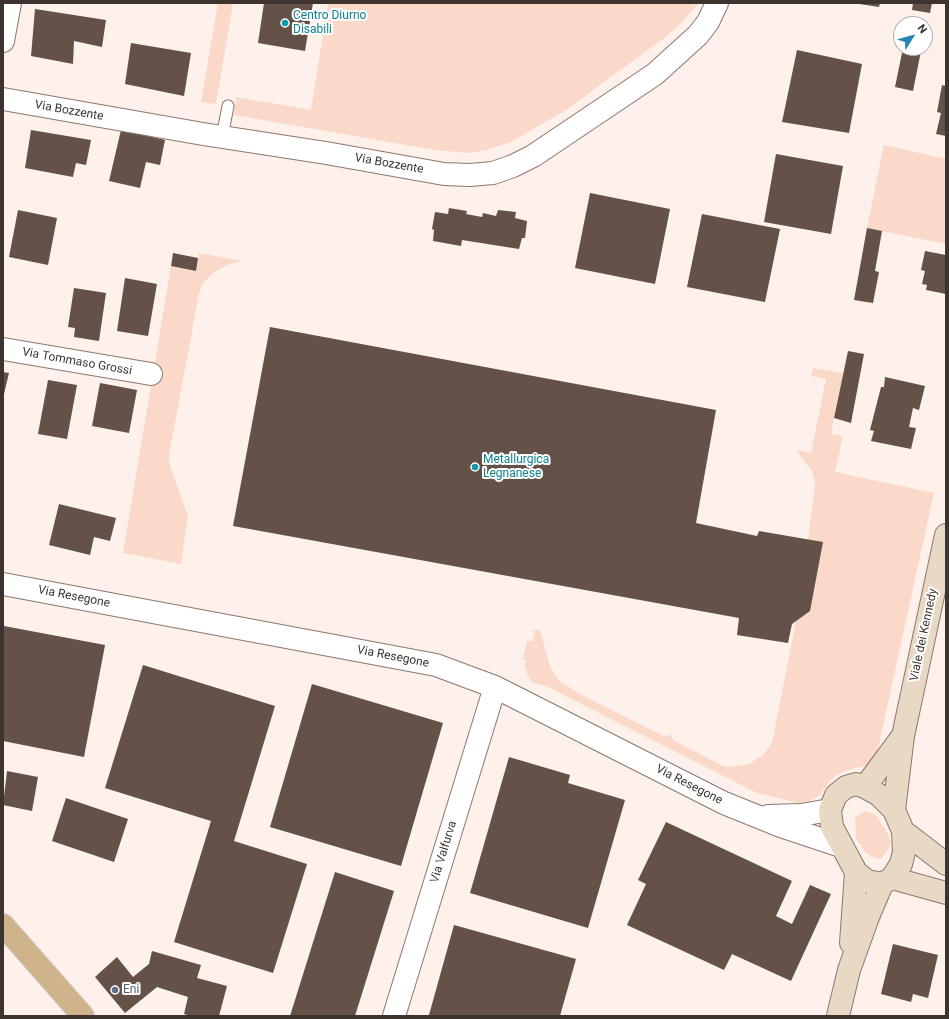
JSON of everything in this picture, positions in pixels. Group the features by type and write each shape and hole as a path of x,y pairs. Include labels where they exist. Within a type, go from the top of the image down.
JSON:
{"main road":[{"path":"3,924 83,1016"},
{"path":"42,970 74,1016"}],"street":[{"path":"3,41 10,3"},
{"name":"Via Bozzente","path":"3,99 444,174 470,175 493,173 513,166 533,156 655,74 698,34 708,22 718,3"},
{"name":"Via Tommaso Grossi","path":"3,349 151,374"},
{"name":"Viale dei Kennedy","path":"894,810 903,736 946,535"},
{"name":"Via Resegone","path":"3,584 436,665 494,687 724,803 754,816 841,846"},
{"name":"Via Valfurva","path":"394,1016 494,687"},
{"name":"Viale dei Kennedy","path":"865,787 903,736"},
{"path":"849,970 887,881 901,864 904,852 903,831 894,810 878,795 865,787 856,784 846,787 836,795 830,810 832,827 856,872 867,881 887,881 946,893"},
{"name":"Via Resegone","path":"754,816 801,815 830,810"},
{"path":"903,831 946,864"},
{"path":"838,1016 849,970 856,872"}],"lane":[{"path":"222,137 228,106"}],"shaded area":[{"path":"218,3 233,3 216,104 201,102"},
{"path":"328,3 699,3 680,24 663,39 566,110 511,142 487,150 468,153 435,150 234,115 236,97 311,110"},
{"path":"884,145 946,159 946,244 867,228"},
{"path":"199,253 241,261 227,265 213,273 203,283 199,293 169,456 170,466 188,516 181,564 123,553 171,266 196,271"},
{"path":"813,368 843,373 831,434 843,436 835,472 934,493 877,753 867,766 851,769 837,775 829,782 819,796 808,802 799,803 757,793 546,686 533,683 528,676 524,664 526,663 526,660 523,660 527,641 533,641 535,630 540,630 550,666 554,674 560,682 582,695 665,737 670,734 673,740 723,766 730,767 749,764 763,755 772,743 796,621 810,611 808,540 815,484 812,471 797,450 811,453 826,379 811,376"},
{"path":"867,811 876,815 888,834 891,842 889,848 881,859 877,859 866,853 856,839 855,819 860,813"}],"building":[{"name":"Centro Diurno Disabili","path":"264,3 313,3 305,51 258,43"},
{"path":"853,3 880,3 879,7"},
{"path":"913,3 932,3 930,13 912,10"},
{"path":"35,9 106,20 102,47 74,41 73,64 31,56"},
{"path":"131,43 191,53 184,96 125,84"},
{"path":"797,50 862,64 849,133 782,122"},
{"path":"901,56 920,56 913,91 895,87"},
{"path":"942,85 946,86 946,136 936,134 941,113 937,112"},
{"path":"31,130 91,140 86,165 76,163 73,177 25,168"},
{"path":"121,130 165,140 160,165 146,162 140,188 109,181"},
{"path":"776,154 843,166 831,234 764,222"},
{"path":"590,193 670,209 655,284 575,268"},
{"path":"449,208 467,211 466,214 482,217 483,213 496,216 498,210 516,212 515,218 527,221 525,238 522,238 519,249 462,240 461,246 433,241 434,230 432,229 435,212 448,214"},
{"path":"18,210 57,218 48,265 9,257"},
{"path":"702,214 780,229 765,302 687,287"},
{"path":"867,228 882,231 875,271 879,272 873,303 854,300"},
{"path":"925,251 946,255 946,294 926,290 927,285 922,284 925,271 921,270"},
{"path":"173,253 198,258 196,271 171,266"},
{"path":"125,278 157,284 148,336 117,331"},
{"path":"74,288 106,293 99,341 74,337 75,328 68,327"},
{"name":"Metallurgica Legnanese","path":"270,327 716,410 696,523 757,536 759,531 823,542 810,611 792,624 788,643 737,635 739,618 233,526"},
{"path":"848,351 864,354 851,423 834,418"},
{"path":"3,372 9,373 4,394 3,394"},
{"path":"885,377 925,386 919,410 913,408 909,427 916,428 911,449 871,441 874,431 870,430 881,387 884,387"},
{"path":"48,380 77,385 67,439 38,434"},
{"path":"100,383 137,390 129,433 92,426"},
{"path":"59,504 116,518 110,541 94,537 90,555 49,545"},
{"path":"4,626 105,645 84,757 3,741"},
{"path":"143,665 275,706 234,841 307,864 273,973 174,942 211,821 105,788"},
{"path":"312,684 443,723 401,866 270,827"},
{"path":"509,757 570,775 568,783 625,800 588,928 470,893"},
{"path":"7,771 38,777 32,811 3,805"},
{"path":"66,798 128,819 114,862 52,841"},
{"path":"666,822 792,881 776,916 792,924 810,885 831,894 791,981 732,954 724,970 627,925 646,884 638,880"},
{"path":"335,872 394,891 355,1016 290,1016"},
{"path":"454,925 576,959 560,1016 429,1015"},
{"path":"893,944 938,955 928,998 913,994 911,1002 881,994"},
{"path":"152,951 201,965 197,978 227,986 219,1016 191,1016 184,1014 188,997 157,987 125,1013 95,977 117,957 133,977 149,964"}],"place":[{"name":"Centro Diurno Disabili","path":"285,23"},
{"name":"Metallurgica Legnanese","path":"475,467"},
{"name":"Eni","path":"115,990"}]}
